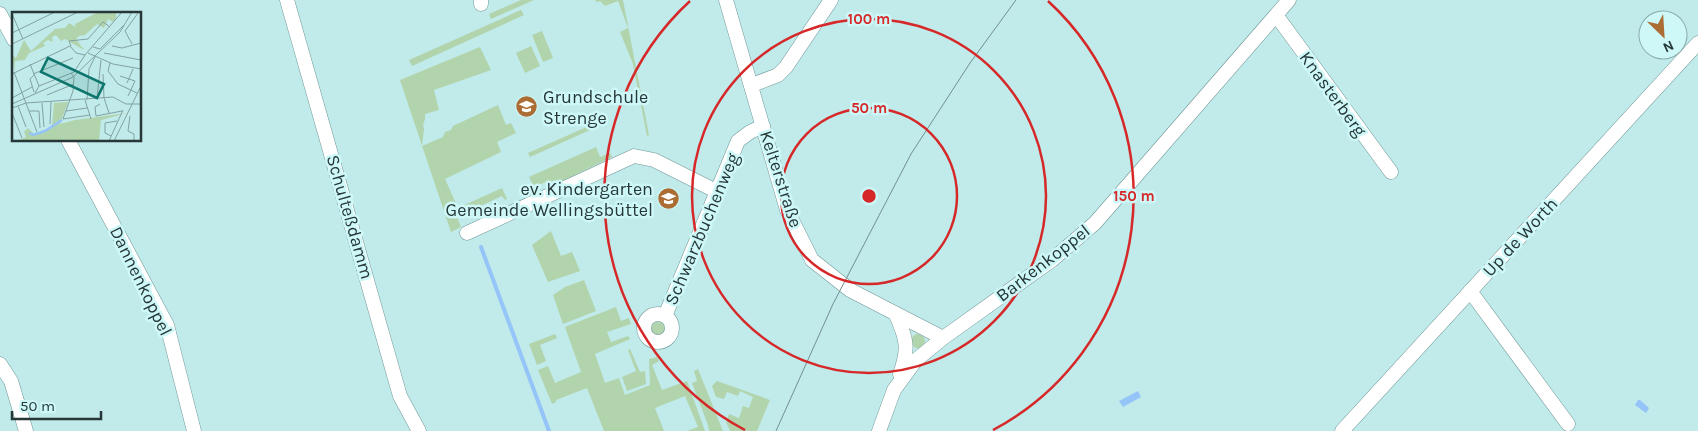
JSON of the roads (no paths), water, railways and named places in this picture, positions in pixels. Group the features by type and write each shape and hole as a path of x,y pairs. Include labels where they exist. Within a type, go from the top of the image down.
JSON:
{"street":[{"name":"Schulteßdamm","path":"287,0 400,396 419,431"},
{"name":"Kelterstraße","path":"726,0 787,210 812,260 850,290 943,338"},
{"path":"752,85 778,75 786,67 831,0"},
{"name":"Barkenkoppel","path":"879,431 894,390 916,360 943,338 1052,260 1095,223 1289,0"},
{"path":"0,14 12,36"},
{"name":"Knasterberg","path":"1276,15 1391,172"},
{"name":"Up de Worth","path":"1342,431 1698,43"},
{"name":"Schwarzbuchenweg","path":"665,316 738,141 750,132 763,126"},
{"name":"Dannenkoppel","path":"69,141 167,324 194,431"},
{"path":"467,233 634,156 654,160 716,191"},
{"path":"1470,291 1568,424"},
{"path":"894,390 906,358 905,336 896,315"},
{"path":"0,364 11,381 26,431"}],"water":[{"path":"1138,391 1141,397 1123,407 1119,401"},
{"path":"1638,400 1649,408 1646,413 1635,405"}],"waterway":[{"path":"481,247 549,431"}],"tram line":[{"path":"776,431 833,304 911,154 970,63 1016,0"}],"place":[{"name":"Grundschule Strenge","path":"527,107"},
{"name":"ev. Kindergarten Gemeinde Wellingsbüttel","path":"669,199"}]}
